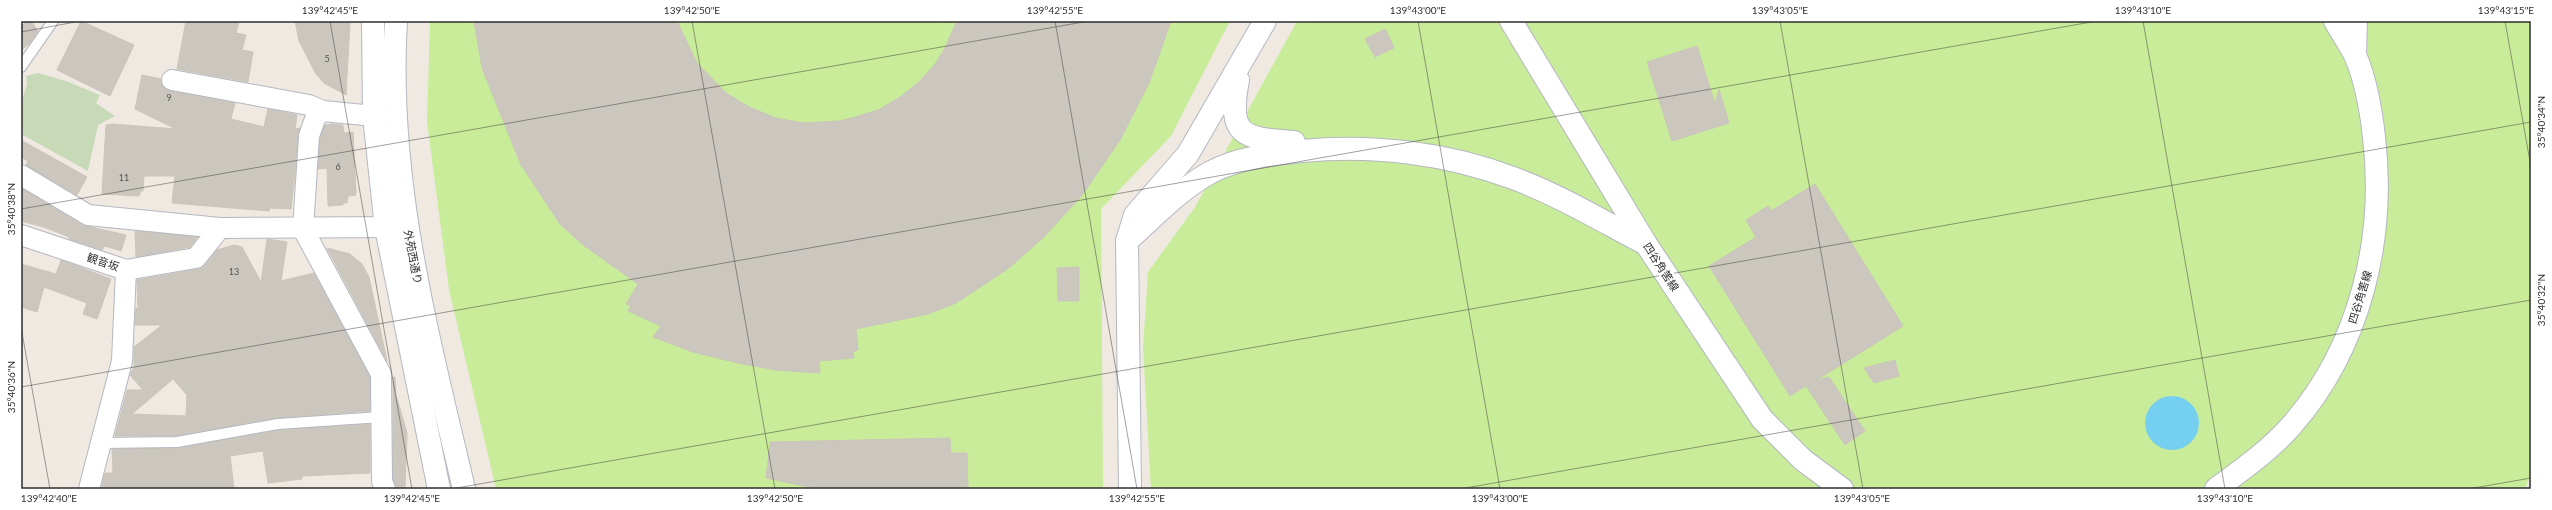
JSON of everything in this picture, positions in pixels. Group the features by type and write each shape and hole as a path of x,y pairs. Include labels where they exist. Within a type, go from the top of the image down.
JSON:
{"main road":[{"name":"外苑西通り","path":"373,21 374,116 386,228 439,489"},
{"name":"外苑西通り","path":"396,21 394,46 400,169 407,227 464,489"},
{"path":"1130,489 1127,241 1135,215 1188,154 1241,66 1265,21"},
{"name":"四谷角筈線","path":"1511,21 1646,244 1762,419 1803,460 1842,489"},
{"name":"四谷角筈線","path":"2216,489 2261,457 2292,425 2330,372 2354,318 2371,257 2377,221 2378,187 2372,120 2355,55 2335,21"},
{"name":"四谷角筈線","path":"2355,55 2356,21"},
{"path":"1241,66 1234,113 1236,122 1246,134 1264,140 1434,156 1513,178 1558,198 1646,244"},
{"path":"1127,241 1187,188 1230,163 1292,152 1361,148"}],"street":[{"path":"172,80 309,105 322,110 374,116"},
{"path":"322,110 316,116 309,136 304,229 381,374 384,489"},
{"path":"21,175 88,215 220,228 304,229 407,227"},
{"name":"観音坂","path":"21,234 126,270 196,258 220,228"},
{"path":"89,489 122,361 126,270"}],"lane":[{"path":"21,67 53,21"},
{"path":"101,443 177,442 278,424 382,417"}],"green space":[{"path":"430,21 1230,21 1171,136 1101,209 1103,489 496,489 449,290 427,122"},
{"path":"1297,21 2531,21 2531,474 2525,489 1151,489 1143,348 1148,272 1195,207"},
{"path":"38,73 66,81 100,95 96,103 115,116 98,125 88,171 21,134 21,103 27,84 26,76"}],"water":[{"path":"2167,396 2177,396 2187,400 2195,408 2199,418 2199,428 2195,438 2187,446 2177,450 2167,450 2157,446 2149,438 2145,428 2145,418 2149,408 2157,400"}],"building":[{"path":"28,21 31,21 38,31 29,44 21,50 21,26"},
{"path":"81,21 134,45 110,96 57,70"},
{"path":"186,21 239,21 236,33 246,35 242,50 253,52 248,82 177,69"},
{"path":"295,21 350,21 346,95 324,83 316,74 299,41"},
{"path":"474,21 677,21 697,63 726,93 749,107 776,118 804,123 839,121 856,117 880,109 900,97 919,82 935,64 944,50 957,21 1171,21 1149,83 1120,140 1083,194 1044,237 1009,268 956,303 928,314 856,329 858,350 853,352 854,358 819,361 820,373 775,370 738,363 693,352 653,337 661,326 628,311 631,306 626,304 638,284 583,245 560,224 521,165 482,68"},
{"path":"1385,29 1394,48 1375,57 1365,39"},
{"path":"1697,46 1715,104 1719,89 1729,123 1672,141 1647,62"},
{"path":"142,75 161,79 164,88 170,91 235,103 231,119 264,127 268,109 297,115 295,129 300,128 291,209 270,208 269,211 172,203 175,176 144,176 143,191 141,191 139,196 102,194 106,125 112,124 176,129 135,109"},
{"path":"325,125 343,125 344,133 353,132 356,195 348,196 347,203 343,203 343,205 328,206 327,168 318,169 320,138"},
{"path":"21,140 87,177 77,195 26,165 28,161 21,157"},
{"path":"1815,184 1903,326 1815,381 1829,377 1865,431 1845,445 1806,386 1790,396 1709,266 1756,237 1746,220 1768,206 1771,211"},
{"path":"21,188 82,225 126,235 121,251 105,246 102,250 69,239 69,237 44,227 21,221"},
{"path":"135,231 198,237 190,247 136,257"},
{"path":"267,239 287,242 281,281 314,273 370,377 370,411 277,418 176,436 115,436 127,390 143,390 130,375 134,367 134,347 162,325 135,325 136,308 138,308 137,280 198,269 205,265 217,250 234,245 242,247 261,282","holes":["173,379 187,395 186,416 132,414"]},
{"path":"327,248 350,254 362,264 369,277 387,361"},
{"path":"61,260 111,279 97,319 83,314 87,303 44,287 37,312 21,307 21,264 56,274"},
{"path":"1079,267 1079,301 1058,301 1057,268"},
{"path":"1895,360 1899,376 1874,383 1864,368"},
{"path":"393,377 395,377 396,395 407,433 405,489 396,489 393,479"},
{"path":"370,424 370,473 302,476 302,479 268,483 263,451 230,456 234,489 101,489 105,473 113,473 112,449 178,448 279,430"},
{"path":"950,438 951,453 967,453 968,489 818,489 766,478 770,442"}]}
